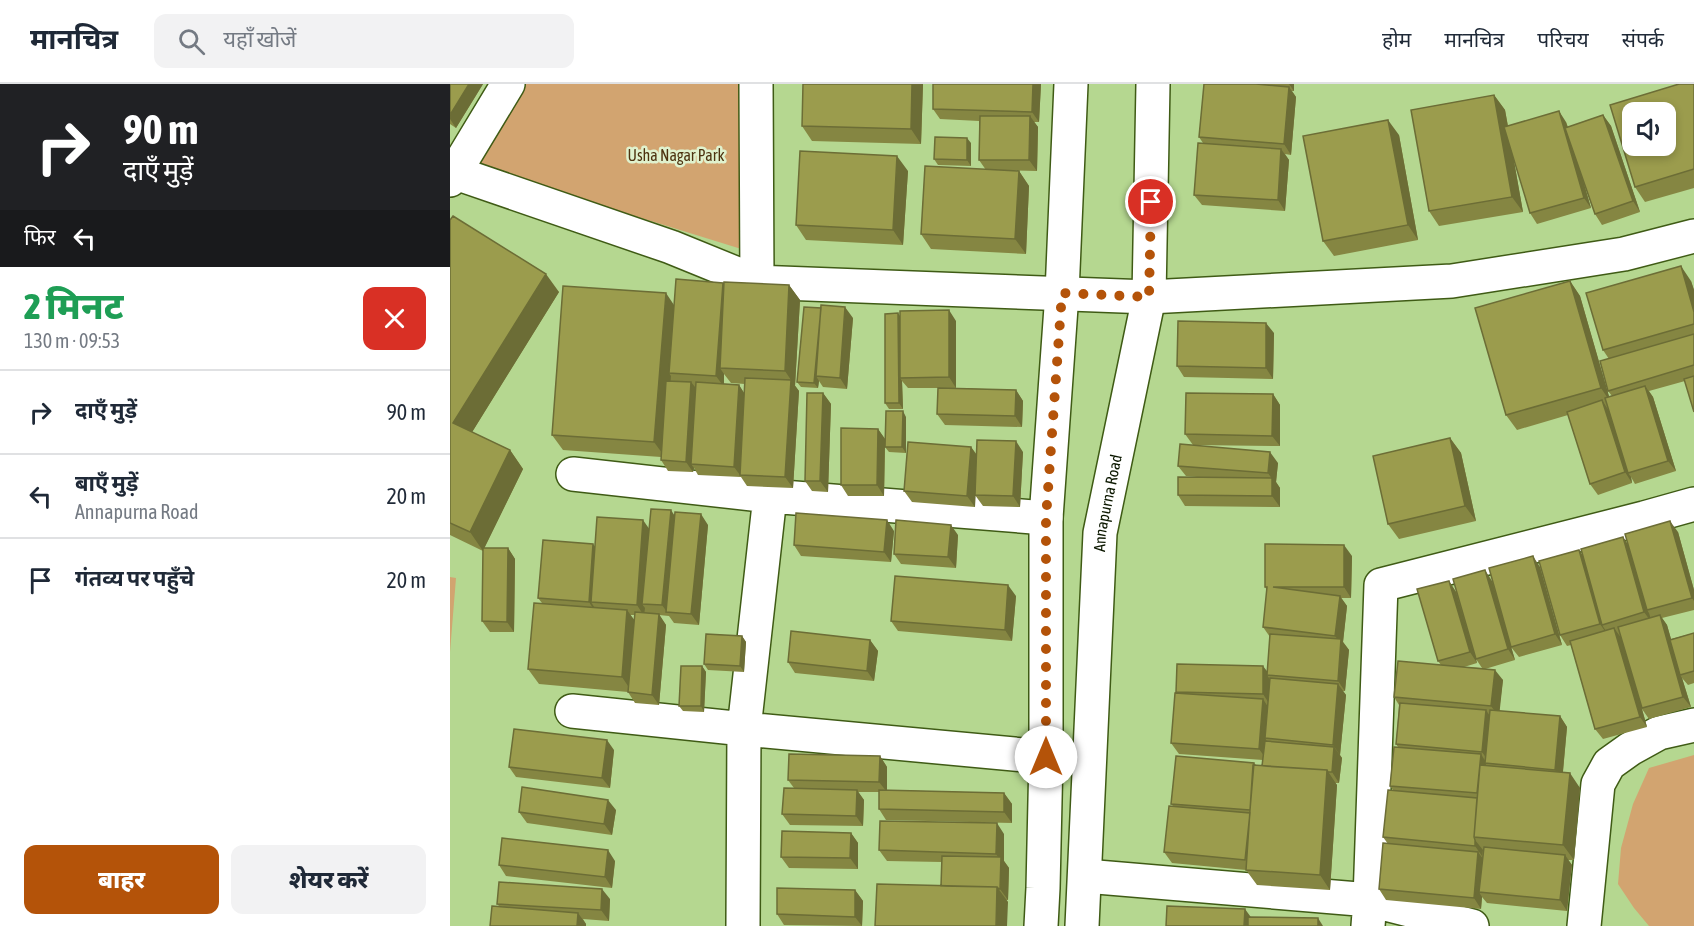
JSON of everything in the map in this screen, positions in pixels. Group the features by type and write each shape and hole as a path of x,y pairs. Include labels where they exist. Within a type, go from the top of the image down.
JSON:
{"street":[{"path":"508,84 451,175 671,247 757,282 1149,297 1452,281 1624,254 1694,236"},
{"path":"756,84 757,282"},
{"path":"1041,926 1046,757 1046,518 1062,293 1071,84"},
{"name":"Annapurna Road","path":"1082,926 1100,533 1149,297 1153,84"},
{"path":"573,474 770,496 1046,518"},
{"path":"742,926 744,729 770,496"},
{"path":"1369,913 1381,585 1694,504"},
{"path":"572,711 1046,757"},
{"path":"1584,926 1598,784 1610,764 1630,749 1659,734 1694,725"},
{"path":"1085,876 1472,926"}],"green space":[{"name":"Usha Nagar Park","path":"523,84 745,84 751,252 467,164"},
{"path":"450,577 456,578 450,652"},
{"path":"1694,755 1694,926 1649,926 1618,884 1621,848 1633,804 1649,768"}],"building":[{"path":"450,84 469,84 450,115"},
{"path":"803,84 912,84 911,129 802,126"},
{"path":"933,84 1033,84 1032,112 933,109"},
{"path":"1204,84 1256,84 1289,87 1284,144 1199,137"},
{"path":"1679,84 1694,84 1694,169 1635,187 1626,156 1676,156 1676,102 1622,102 1622,144 1610,105"},
{"path":"1494,95 1512,197 1429,211 1411,110"},
{"path":"1559,111 1584,198 1530,213 1504,127"},
{"path":"1603,115 1633,201 1595,214 1565,128"},
{"path":"980,116 1030,116 1029,160 979,160"},
{"path":"1388,120 1408,225 1323,241 1303,136"},
{"path":"935,137 967,138 967,160 934,159"},
{"path":"1198,143 1281,149 1278,200 1194,195"},
{"path":"800,151 897,156 893,230 796,225"},
{"path":"925,166 1019,171 1015,239 921,234"},
{"path":"453,216 546,274 453,423 510,450 470,532 450,523 450,220"},
{"path":"1681,266 1694,312 1694,324 1603,350 1586,293"},
{"path":"676,279 723,283 716,376 669,373"},
{"path":"1570,281 1601,388 1506,415 1475,308"},
{"path":"724,282 789,285 785,371 720,368"},
{"path":"563,286 666,293 654,442 552,435"},
{"path":"821,305 845,307 840,378 816,376"},
{"path":"804,307 821,308 814,383 797,382"},
{"path":"949,310 949,377 900,378 900,311"},
{"path":"898,313 899,403 885,403 885,314"},
{"path":"1178,321 1266,323 1266,368 1177,366"},
{"path":"1694,334 1694,365 1608,391 1600,361"},
{"path":"1694,376 1694,412 1684,379"},
{"path":"745,378 791,380 785,477 740,475"},
{"path":"666,381 691,382 686,462 661,460"},
{"path":"696,382 739,385 734,467 691,464"},
{"path":"1645,386 1668,461 1628,473 1605,398"},
{"path":"938,388 1016,390 1015,416 937,414"},
{"path":"807,393 823,393 820,481 805,481"},
{"path":"1186,393 1273,394 1272,436 1185,434"},
{"path":"1602,400 1625,472 1590,484 1567,412"},
{"path":"886,411 903,411 902,447 885,447"},
{"path":"841,428 878,429 877,485 841,485"},
{"path":"1450,438 1465,506 1388,524 1373,456"},
{"path":"977,440 1016,441 1013,496 975,495"},
{"path":"908,442 971,447 967,496 904,491"},
{"path":"1180,444 1270,452 1268,473 1178,466"},
{"path":"1178,477 1272,478 1272,496 1178,495"},
{"path":"651,509 671,510 662,605 642,604"},
{"path":"675,512 701,514 691,614 666,612"},
{"path":"796,513 887,520 884,552 794,545"},
{"path":"597,517 643,520 637,605 591,602"},
{"path":"896,520 951,525 948,557 894,554"},
{"path":"1670,521 1692,598 1647,610 1625,534"},
{"path":"1623,537 1644,612 1602,625 1581,549"},
{"path":"543,540 593,544 589,602 538,598"},
{"path":"1265,544 1344,545 1344,587 1273,587 1340,596 1335,636 1263,627 1267,587 1265,587"},
{"path":"483,548 508,548 507,622 482,621"},
{"path":"1579,550 1600,624 1560,635 1539,561"},
{"path":"1533,556 1555,634 1511,647 1489,568"},
{"path":"1485,570 1508,649 1476,659 1453,579"},
{"path":"895,576 1008,585 1005,630 891,621"},
{"path":"1449,581 1470,652 1438,661 1417,589"},
{"path":"534,603 627,610 622,677 528,669"},
{"path":"635,612 659,614 652,695 628,692"},
{"path":"1660,615 1683,697 1642,708 1618,627"},
{"path":"1614,628 1640,717 1595,729 1570,641"},
{"path":"791,631 870,640 867,671 788,662"},
{"path":"1694,633 1694,671 1680,675 1670,640"},
{"path":"706,634 742,636 740,666 704,664"},
{"path":"1270,634 1341,639 1338,681 1267,675"},
{"path":"1398,661 1495,670 1491,706 1394,697"},
{"path":"1177,664 1263,666 1263,694 1176,692"},
{"path":"681,666 702,666 701,706 679,706"},
{"path":"1270,678 1338,684 1333,745 1265,738"},
{"path":"1175,693 1263,699 1259,749 1171,743"},
{"path":"1400,703 1486,710 1482,752 1396,744"},
{"path":"1490,710 1560,716 1555,770 1485,763"},
{"path":"514,729 607,740 602,778 509,767"},
{"path":"1265,741 1334,747 1332,772 1262,766"},
{"path":"1394,747 1481,754 1477,793 1390,786"},
{"path":"789,754 880,756 879,782 788,780"},
{"path":"1176,756 1254,763 1250,810 1171,804"},
{"path":"1253,765 1327,770 1320,875 1246,870"},
{"path":"1480,765 1570,773 1563,845 1474,837"},
{"path":"522,787 608,800 604,824 519,812"},
{"path":"784,788 857,790 856,816 782,814"},
{"path":"879,790 1004,793 1004,812 879,809"},
{"path":"1388,790 1477,798 1475,846 1383,837"},
{"path":"1169,806 1250,813 1245,860 1164,852"},
{"path":"880,821 997,823 996,854 879,850"},
{"path":"782,831 851,833 850,858 781,857"},
{"path":"502,838 608,850 605,877 499,865"},
{"path":"1383,843 1478,852 1474,898 1379,889"},
{"path":"1484,847 1565,855 1560,900 1479,892"},
{"path":"942,856 1001,857 1000,889 997,887 941,886"},
{"path":"499,882 602,889 601,910 497,904"},
{"path":"877,884 997,887 996,926 875,926"},
{"path":"777,888 855,890 855,917 777,914"},
{"path":"492,906 578,913 577,926 490,926"},
{"path":"1167,906 1245,909 1244,926 1166,926"},
{"path":"1248,917 1318,918 1318,926 1248,926"}],"route":[{"path":"1046,757 1046,518 1062,293 1149,297 1151,202"}]}
